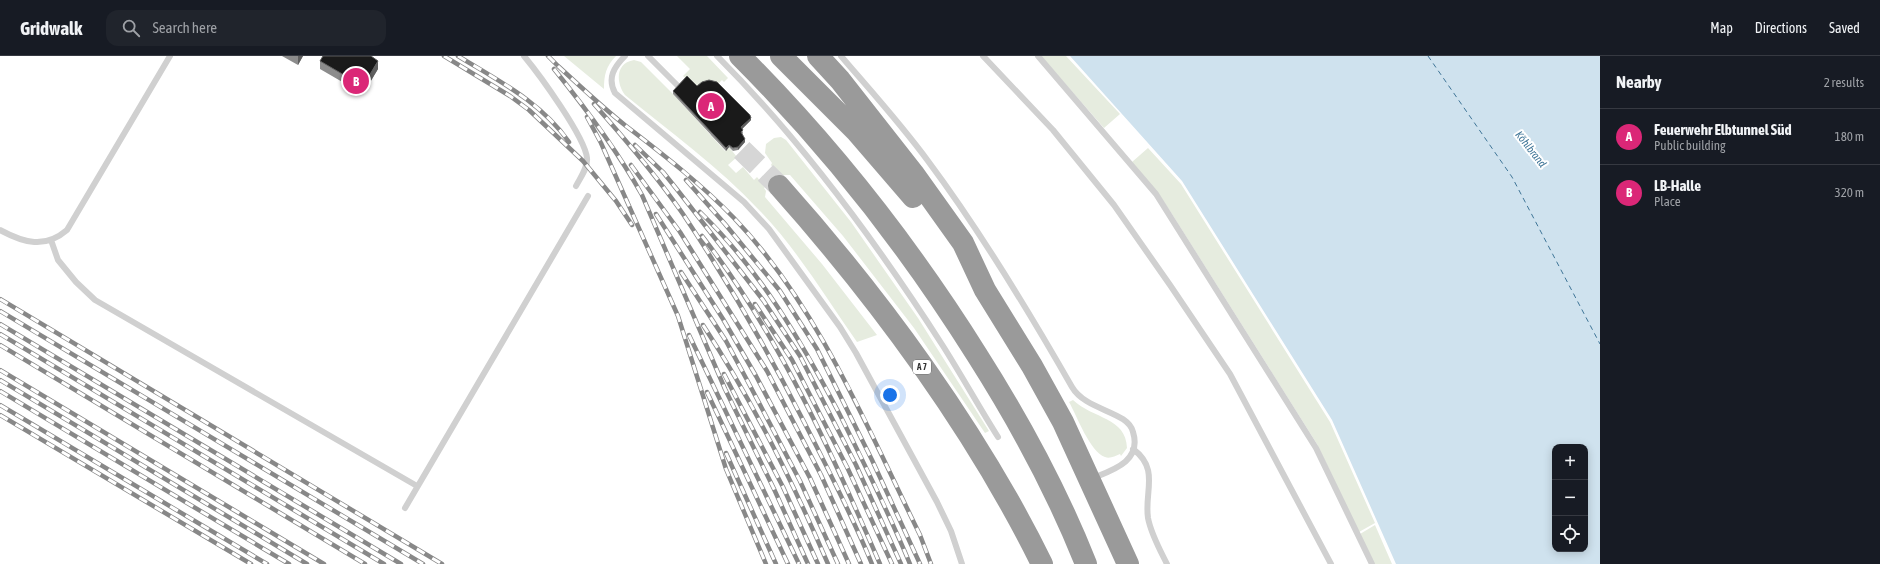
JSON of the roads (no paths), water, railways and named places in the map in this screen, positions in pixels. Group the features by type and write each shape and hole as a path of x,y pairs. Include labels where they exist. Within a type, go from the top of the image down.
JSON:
{"highway":[{"path":"740,56 826,148 874,204 904,244 996,385 1026,439 1072,529 1086,564"},
{"path":"781,56 857,132 905,186 950,249 985,290"},
{"path":"818,56 891,144 963,243 985,290 1032,366 1059,416 1128,564"},
{"name":"A 7","path":"779,186 859,281 938,390 1008,500 1042,564"}],"lane":[{"path":"0,230 17,239 31,242 57,238 67,230 170,56"},
{"path":"524,56 559,103 583,146 587,162 576,186"},
{"path":"625,56 616,66 612,74 612,87 615,93 744,202 769,229 840,327 856,353 937,502 951,531 962,564"},
{"path":"648,56 679,87"},
{"path":"717,56 808,157 872,240 943,346 998,437"},
{"path":"841,56 928,160 975,228 1021,301 1075,392 1092,406 1126,420 1133,430 1135,444 1128,459 1119,468 1089,480"},
{"path":"983,56 1058,136 1114,205 1170,285 1230,374 1331,564"},
{"path":"1038,56 1156,194 1316,448 1372,564"},
{"path":"405,508 588,196"},
{"path":"51,240 58,260 76,282 96,300 417,486"},
{"path":"1133,449 1142,457 1148,469 1150,479 1148,519 1167,564"}],"water":[{"name":"Köhlbrand","path":"1070,56 1600,56 1600,564 1396,564 1332,420 1182,181"}],"tunnel":[{"path":"718,127 779,186"}],"railway":[{"path":"444,56 510,96 529,110 583,161 616,201 632,225"},
{"path":"458,56 518,93 546,115 569,142"},
{"path":"548,56 561,69"},
{"path":"558,66 608,111 709,193 734,218 764,252 791,289 816,328 839,369 920,535 931,564"},
{"path":"554,69 601,130 642,195 725,389 774,489 808,564"},
{"path":"594,104 662,185 683,214 731,289 761,341 803,420 848,509 872,564"},
{"path":"587,117 601,143 678,316 726,469 766,564"},
{"path":"635,145 663,172 679,192 763,300 800,356 856,465 901,564"},
{"path":"631,165 680,232 767,371 821,475 861,564"},
{"path":"686,180 725,224 780,291 817,349 872,460 920,564"},
{"path":"700,212 722,234 760,282 778,307 810,359 867,469 910,564"},
{"path":"656,214 723,319 756,376 810,478 849,564"},
{"path":"702,236 755,312 779,353 822,437 880,564"},
{"path":"681,272 726,341 747,380 800,481 838,564"},
{"path":"0,299 442,564"},
{"path":"755,304 792,360 847,467 892,564"},
{"path":"0,311 423,564"},
{"path":"0,324 401,564"},
{"path":"703,325 738,382 771,442 801,503 828,564"},
{"path":"0,334 384,564"},
{"path":"689,335 799,564"},
{"path":"0,345 365,564"},
{"path":"0,370 324,564"},
{"path":"724,374 783,487 818,564"},
{"path":"0,380 307,564"},
{"path":"0,391 289,564"},
{"path":"707,392 788,564"},
{"path":"0,405 267,564"},
{"path":"0,415 251,564"},
{"path":"726,453 776,564"}],"place":[{"name":"LB-Halle","path":"356,81"},
{"name":"Feuerwehr Elbtunnel Süd","path":"711,106"}]}
